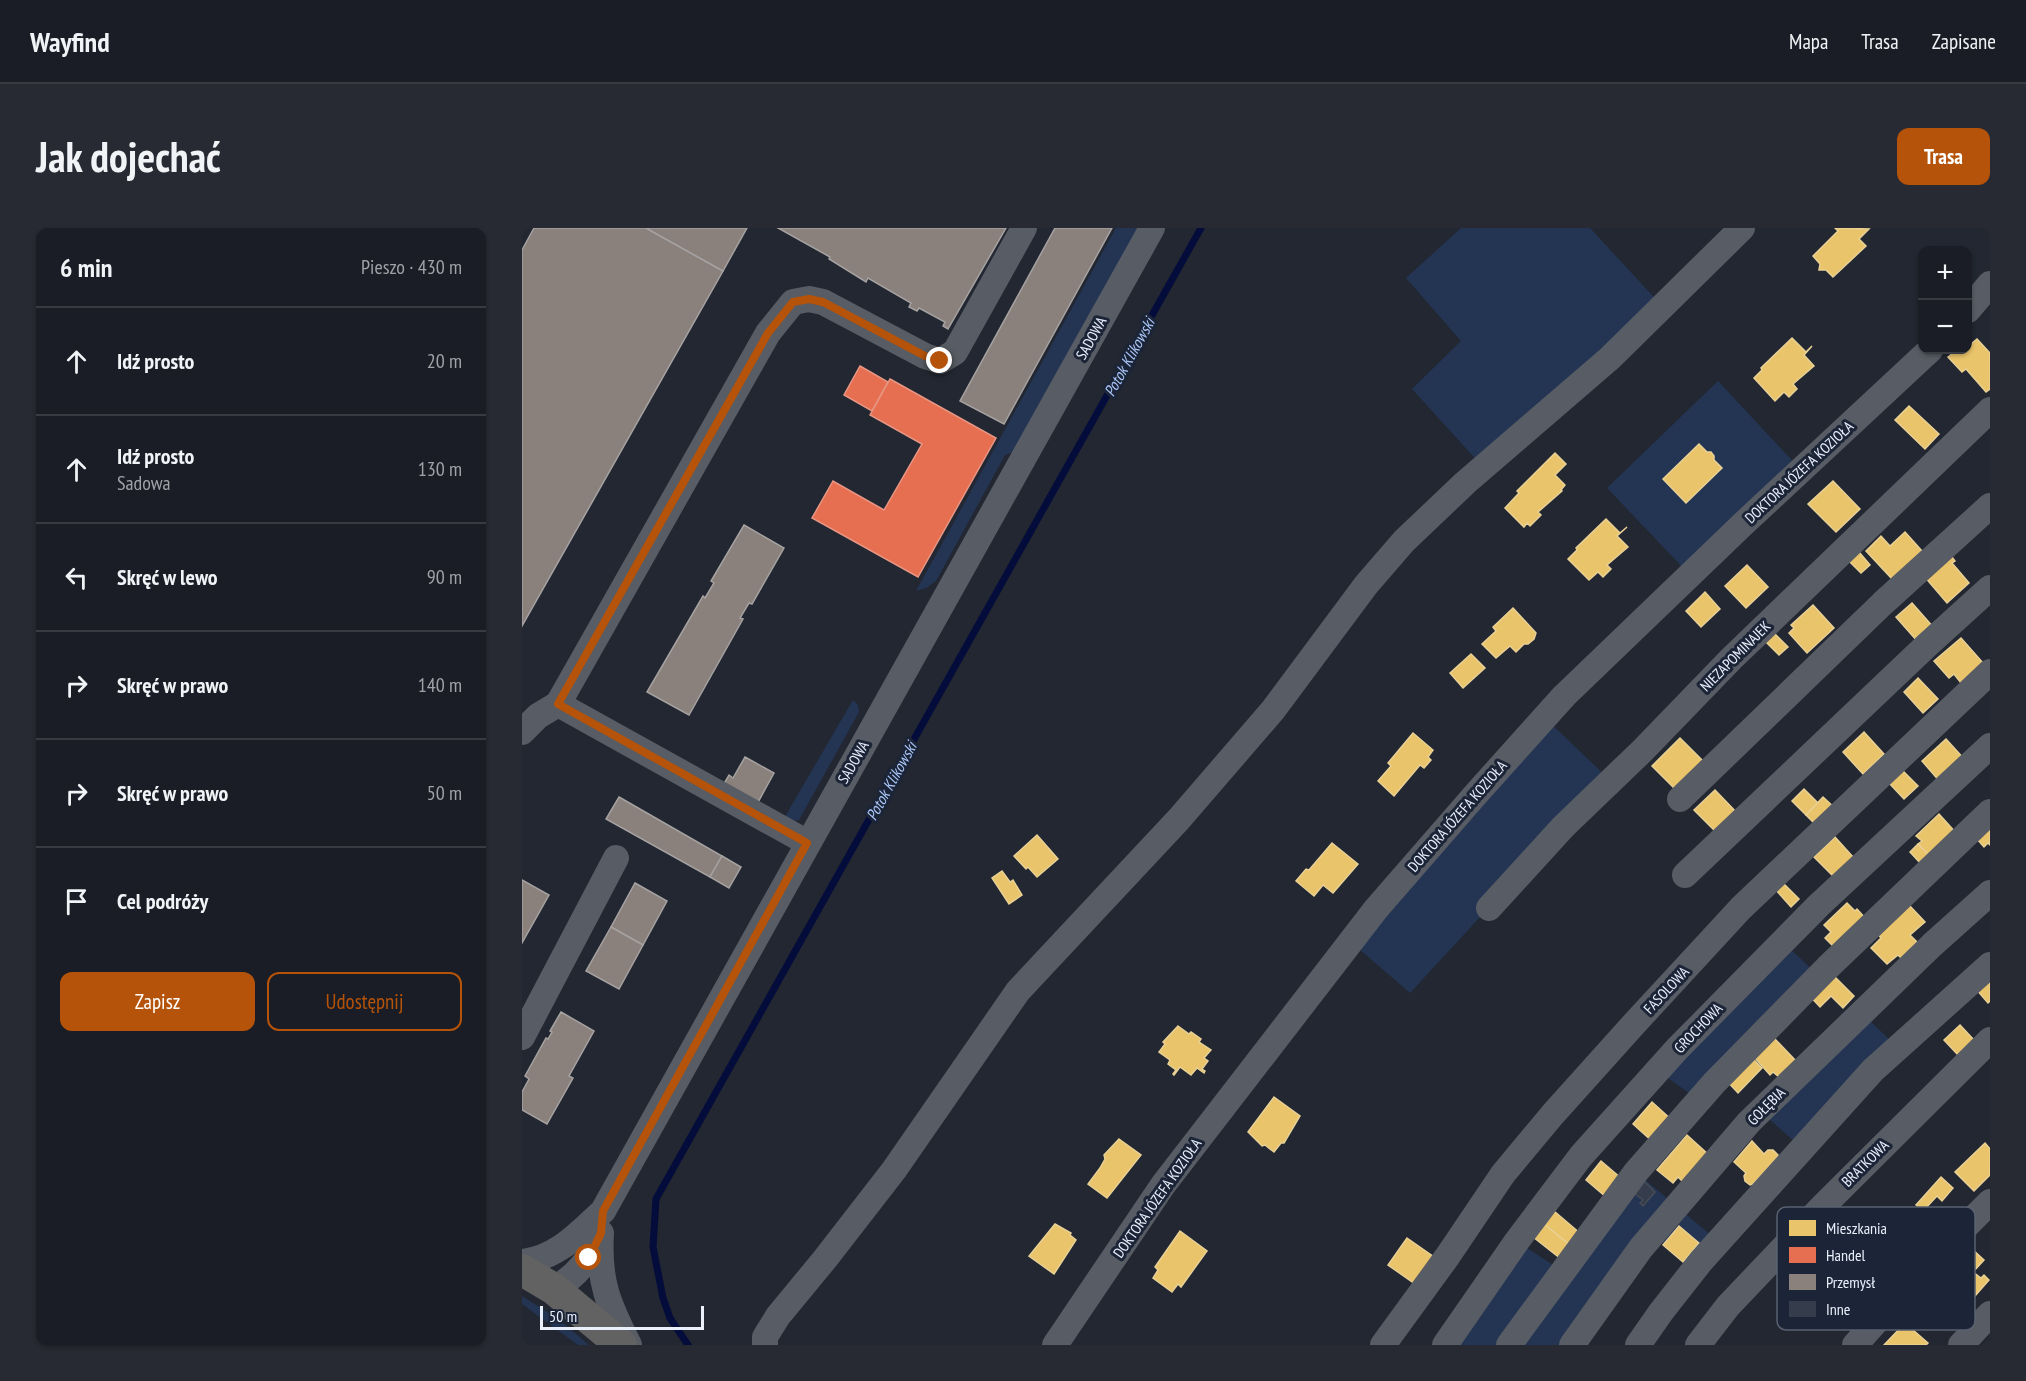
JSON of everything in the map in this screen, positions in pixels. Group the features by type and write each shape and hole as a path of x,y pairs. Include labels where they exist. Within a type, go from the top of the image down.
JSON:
{"main road":[{"path":"522,1270 554,1289 621,1345"}],"street":[{"path":"522,732 538,716 558,704 768,333 793,302 809,299 823,302 925,356 940,361 955,352 1024,228"},
{"name":"SADOWA","path":"522,1262 536,1261 562,1249 602,1222 807,843 1152,228"},
{"path":"765,1345 765,1337 778,1316 894,1170 1018,991 1179,819 1273,710 1366,585 1404,541 1465,483 1610,358 1742,228"},
{"path":"1972,305 1990,284"},
{"name":"DOKTORA JÓZEFA KOZIOŁA","path":"1054,1345 1163,1185 1376,909 1476,794 1564,696 1750,517 1926,354"},
{"name":"NIEZAPOMINAJEK","path":"1488,908 1563,827 1643,750 1731,659 1990,410"},
{"path":"1680,799 1882,603 1990,506"},
{"path":"1685,875 1990,588"},
{"name":"FASOLOWA","path":"1383,1345 1447,1257 1503,1174 1633,1025 1741,908 1990,672"},
{"path":"558,704 807,843"},
{"name":"GROCHOWA","path":"1445,1345 1517,1241 1581,1156 1677,1049 1819,905 1990,746"},
{"path":"1509,1345 1636,1172 1714,1083 1827,969 1990,812"},
{"path":"522,1037 616,858"},
{"name":"GOŁĘBIA","path":"1572,1345 1641,1248 1749,1122 1932,945 1990,893"},
{"path":"1638,1345 1701,1262 1873,1070 1990,964"},
{"name":"BRATKOWA","path":"1822,1207 1990,1040"},
{"path":"1975,1217 1990,1202"},
{"path":"554,1289 567,1281 589,1258 602,1222"},
{"path":"602,1222 600,1254 602,1280 610,1308 629,1345"},
{"path":"554,1289 554,1273 562,1249"},
{"name":"BRATKOWA","path":"1698,1345 1728,1306 1777,1254"},
{"path":"1961,1345 1990,1314"},
{"path":"1855,1345 1868,1330"}],"shaded area":[{"path":"1116,228 1141,228 1013,452 1005,455 936,581 916,591"},
{"path":"1461,228 1590,228 1663,307 1483,467 1412,389 1461,341 1406,278"},
{"path":"1718,381 1801,470 1690,575 1607,488"},
{"path":"853,700 858,705 859,712 799,820 789,822 783,820"},
{"path":"1545,718 1611,781 1563,827 1410,993 1351,942"},
{"path":"1783,942 1819,976 1699,1100 1658,1071"},
{"path":"1862,1013 1898,1048 1803,1149 1760,1111"},
{"path":"1636,1172 1719,1242 1695,1269 1652,1235 1572,1345 1457,1345 1517,1241 1562,1271"},
{"path":"522,1296 557,1318 589,1345 578,1345 522,1304"}],"building: Mieszkania":[{"path":"1835,228 1869,229 1859,239 1866,246 1833,277 1826,270 1819,270 1820,264 1813,256 1838,231"},
{"path":"1792,338 1806,352 1812,346 1804,355 1814,366 1793,384 1797,389 1789,397 1784,392 1775,401 1754,378 1762,370 1761,368"},
{"path":"1977,339 1990,353 1990,389 1986,392 1966,369 1962,372 1948,357 1952,354 1972,354 1972,343"},
{"path":"1909,406 1939,434 1925,449 1895,420"},
{"path":"1699,444 1707,452 1711,452 1714,460 1722,468 1686,503 1663,479"},
{"path":"1555,453 1566,464 1555,475 1565,485 1562,491 1538,512 1541,515 1530,526 1527,523 1524,527 1505,508 1519,493 1517,491"},
{"path":"1833,481 1860,509 1836,532 1808,504"},
{"path":"1606,519 1620,533 1627,527 1617,536 1628,547 1607,565 1611,569 1603,577 1598,572 1589,580 1568,559"},
{"path":"1905,532 1922,551 1892,579 1866,551 1881,536 1890,546"},
{"path":"1859,552 1870,565 1861,573 1849,561"},
{"path":"1949,553 1955,561 1952,563 1969,583 1947,603 1924,576"},
{"path":"1747,565 1768,587 1746,608 1725,586"},
{"path":"1705,592 1720,609 1701,627 1686,611"},
{"path":"1912,603 1934,628 1918,642 1896,617"},
{"path":"1813,605 1834,628 1807,653 1789,633 1794,628 1791,625"},
{"path":"1513,608 1536,633 1534,639 1524,644 1516,652 1510,646 1496,658 1482,644 1496,631 1493,627"},
{"path":"1773,632 1788,647 1779,655 1764,640"},
{"path":"1961,638 1983,663 1961,683 1954,674 1949,678 1934,661"},
{"path":"1471,654 1485,668 1463,688 1450,673"},
{"path":"1918,678 1938,699 1923,713 1904,692"},
{"path":"1864,732 1884,754 1863,774 1843,752"},
{"path":"1413,733 1433,750 1428,757 1431,760 1424,768 1420,765 1394,796 1378,781 1391,766 1388,763"},
{"path":"1680,738 1704,762 1676,790 1652,766"},
{"path":"1946,739 1966,761 1941,783 1922,761"},
{"path":"1902,770 1918,786 1904,799 1889,783"},
{"path":"1804,789 1818,803 1806,815 1792,801"},
{"path":"1715,790 1739,815 1719,835 1694,810"},
{"path":"1823,797 1837,810 1819,828 1806,815"},
{"path":"1939,814 1957,834 1931,858 1918,844 1922,841 1916,836"},
{"path":"1990,827 1990,845 1988,843 1984,847 1977,839"},
{"path":"1037,835 1058,859 1037,877 1014,856"},
{"path":"1835,837 1853,857 1833,876 1814,857"},
{"path":"1332,843 1358,864 1333,893 1323,885 1314,896 1296,881 1306,869 1309,870"},
{"path":"1918,844 1931,857 1922,865 1910,852"},
{"path":"1002,871 1010,882 1013,880 1022,895 1009,904 992,878"},
{"path":"1783,883 1799,899 1791,907 1776,890"},
{"path":"1847,903 1855,911 1857,909 1867,920 1837,950 1825,938 1831,932 1824,925"},
{"path":"1909,905 1925,922 1910,935 1917,942 1901,958 1898,955 1887,964 1871,948 1881,938 1878,934"},
{"path":"1829,971 1854,996 1843,1008 1831,996 1820,1007 1807,993"},
{"path":"1990,977 1990,1001 1988,1003 1976,989"},
{"path":"1960,1025 1974,1040 1958,1055 1944,1040"},
{"path":"1178,1026 1201,1039 1199,1042 1211,1050 1204,1058 1208,1061 1202,1069 1204,1073 1197,1068 1191,1075 1180,1067 1174,1075 1176,1070 1168,1064 1170,1060 1159,1052 1165,1044 1163,1042"},
{"path":"1775,1039 1796,1061 1779,1077 1773,1072 1770,1075 1755,1058"},
{"path":"1750,1056 1762,1068 1738,1093 1726,1080"},
{"path":"1274,1097 1300,1116 1284,1143 1281,1143 1274,1152 1265,1145 1262,1146 1248,1132"},
{"path":"1652,1102 1673,1121 1654,1143 1633,1124"},
{"path":"1687,1135 1709,1155 1684,1183 1678,1177 1673,1183 1657,1170"},
{"path":"1119,1139 1141,1155 1107,1198 1088,1184 1105,1159 1104,1155"},
{"path":"1752,1141 1764,1154 1768,1150 1773,1150 1778,1155 1750,1185 1745,1181 1746,1173 1734,1162"},
{"path":"1985,1143 1990,1149 1990,1175 1974,1191 1955,1172"},
{"path":"1601,1161 1621,1178 1606,1197 1586,1180"},
{"path":"1941,1177 1953,1188 1942,1201 1937,1196 1927,1207 1916,1205"},
{"path":"1554,1211 1581,1234 1571,1246 1544,1224"},
{"path":"1055,1224 1071,1233 1070,1235 1076,1240 1054,1274 1029,1256"},
{"path":"1544,1224 1571,1246 1561,1259 1533,1237"},
{"path":"1679,1226 1699,1243 1683,1262 1663,1245"},
{"path":"1180,1231 1207,1251 1181,1287 1178,1284 1172,1292 1153,1278 1158,1270 1155,1267"},
{"path":"1407,1238 1434,1257 1415,1284 1388,1265"},
{"path":"1975,1252 1984,1260 1975,1270"},
{"path":"1975,1274 1981,1278 1984,1275 1989,1280 1975,1296"},
{"path":"1898,1330 1913,1330 1928,1343 1926,1345 1884,1345"}],"building: Handel":[{"path":"860,366 888,382 872,411 844,395"},
{"path":"890,379 996,438 918,577 812,518 833,481 884,510 922,444 870,415"}],"building: Przemysł":[{"path":"534,228 646,228 723,271 522,626 522,250"},
{"path":"646,228 747,228 723,271"},
{"path":"778,228 1006,228 948,329 943,326 945,322 919,308 917,311 909,307 911,303 868,278 866,282 829,259 830,257"},
{"path":"1055,228 1112,228 1004,424 960,401"},
{"path":"744,525 784,548 752,604 749,603 740,618 743,619 689,715 647,692 703,596 705,598 714,583 711,581"},
{"path":"745,757 774,773 756,806 722,787 729,775 733,778"},
{"path":"619,797 722,856 710,877 606,819"},
{"path":"722,856 741,867 729,888 710,877"},
{"path":"522,880 549,895 522,943"},
{"path":"635,883 667,901 643,945 611,927"},
{"path":"611,927 643,945 619,989 586,971"},
{"path":"561,1012 594,1031 569,1076 573,1078 547,1124 522,1110 522,1092 529,1079 525,1076 546,1038 548,1039 552,1032 550,1031"}],"building: Inne":[{"path":"1644,1181 1655,1192 1643,1206 1640,1203 1643,1200 1634,1193"}],"waterway":[{"name":"Potok Klikowski","path":"688,1345 670,1318 663,1298 653,1247 656,1199 1201,228"}],"route":[{"path":"589,1258 601,1233 603,1211 807,843 558,704 768,333 793,302 809,299 823,302 925,356 940,361"}]}
